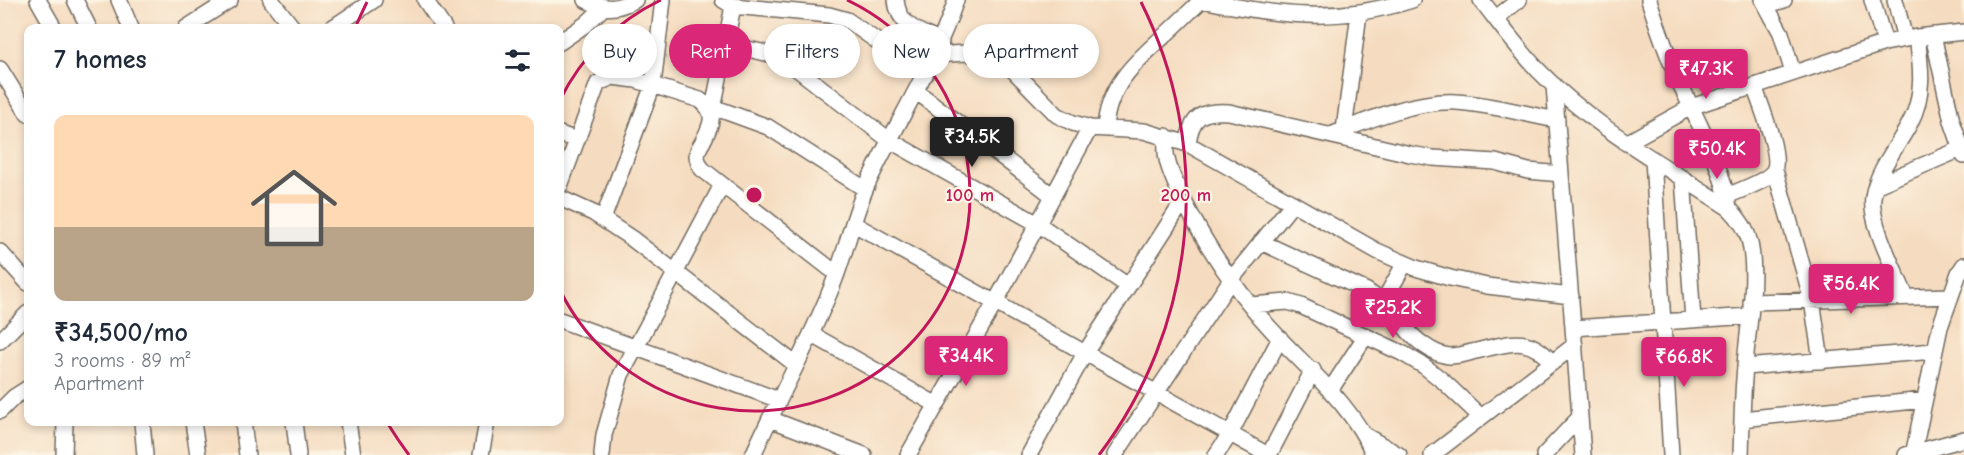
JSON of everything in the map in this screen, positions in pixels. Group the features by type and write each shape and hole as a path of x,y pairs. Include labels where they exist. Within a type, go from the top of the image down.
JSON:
{"street":[{"path":"39,0 52,24"},
{"path":"75,0 87,24"},
{"path":"119,0 129,24"},
{"path":"271,0 289,24"},
{"path":"338,24 374,0"},
{"path":"425,0 441,24"},
{"path":"586,0 603,8 619,8 635,0"},
{"path":"603,219 653,86 663,0"},
{"path":"896,0 900,18 907,24"},
{"path":"947,24 956,0"},
{"path":"908,455 1053,196 1106,114 1122,78 1142,55 1202,0 1285,14 1323,16 1359,13 1412,0"},
{"path":"1482,0 1539,71 1595,120 1626,143 1728,202"},
{"path":"1496,18 1519,0"},
{"path":"1649,0 1660,36 1719,168 1728,202 1741,222 1750,243 1752,271 1741,455"},
{"path":"1784,0 1765,3 1781,33 1793,74"},
{"path":"1872,0 1885,43"},
{"path":"1877,185 1962,153 1952,121 1918,37 1895,0"},
{"path":"192,24 221,3"},
{"path":"727,24 728,3 774,5 847,20 872,37"},
{"path":"564,39 586,24 603,8"},
{"path":"1337,133 1359,13"},
{"path":"1626,143 1691,107 1754,86 1885,43 1964,32"},
{"path":"1906,297 1875,222 1873,198 1880,175 1911,121 1918,103 1921,71 1918,37"},
{"path":"752,50 774,55 788,62 889,140 1038,224 1128,286"},
{"path":"951,51 985,56 1000,61 1014,71 1057,115 1073,123 1166,136 1188,144 1377,251 1405,263 1450,279 1571,296"},
{"path":"0,69 24,108"},
{"path":"564,174 598,83 613,77 636,80 700,100 713,111 768,127 865,189"},
{"path":"719,78 710,123 697,150 696,159 702,169 837,274"},
{"path":"753,455 837,274 865,189 889,140 924,78"},
{"path":"1554,85 1583,455"},
{"path":"1754,86 1774,148 1775,170 1812,300 1821,361"},
{"path":"916,91 1053,196"},
{"path":"1337,133 1374,117 1399,110 1453,102 1557,120"},
{"path":"1188,144 1193,122 1200,115 1214,111 1229,112 1337,133 1410,154 1433,158 1495,162 1528,171 1561,174"},
{"path":"564,136 576,140"},
{"path":"1166,136 1166,158 1176,185 1230,280 1280,338 1331,389 1366,436 1374,455"},
{"path":"1653,159 1671,455"},
{"path":"1728,202 1768,177 1775,170"},
{"path":"1683,178 1693,320"},
{"path":"602,455 604,435 621,375 722,185"},
{"path":"564,200 603,219 795,364"},
{"path":"1029,455 1085,353 1184,200"},
{"path":"1115,455 1230,280 1293,203"},
{"path":"854,224 1268,455 1312,370"},
{"path":"1261,242 1367,291 1383,302 1424,345 1437,352 1449,356 1461,355 1518,343 1532,345 1543,351 1552,363"},
{"path":"0,252 24,279"},
{"path":"1383,302 1405,263"},
{"path":"1964,266 1959,273 1940,327 1911,455 1964,439"},
{"path":"1573,328 1693,320 1812,300 1950,296"},
{"path":"1251,305 1288,302 1301,306 1402,353 1443,381 1481,417"},
{"path":"0,341 24,317"},
{"path":"564,321 779,400"},
{"path":"811,334 938,405"},
{"path":"1331,389 1365,337"},
{"path":"1216,455 1230,434 1280,338"},
{"path":"1432,455 1575,345"},
{"path":"1745,367 1934,351"},
{"path":"0,411 24,391"},
{"path":"1742,419 1924,399"},
{"path":"1544,455 1580,417"},
{"path":"770,419 864,455"},
{"path":"64,455 65,426"},
{"path":"142,426 145,455"},
{"path":"194,426 198,455"},
{"path":"243,426 247,455"},
{"path":"294,426 298,455"},
{"path":"349,426 353,455"},
{"path":"481,455 486,426"},
{"path":"1366,436 1399,455"}]}
